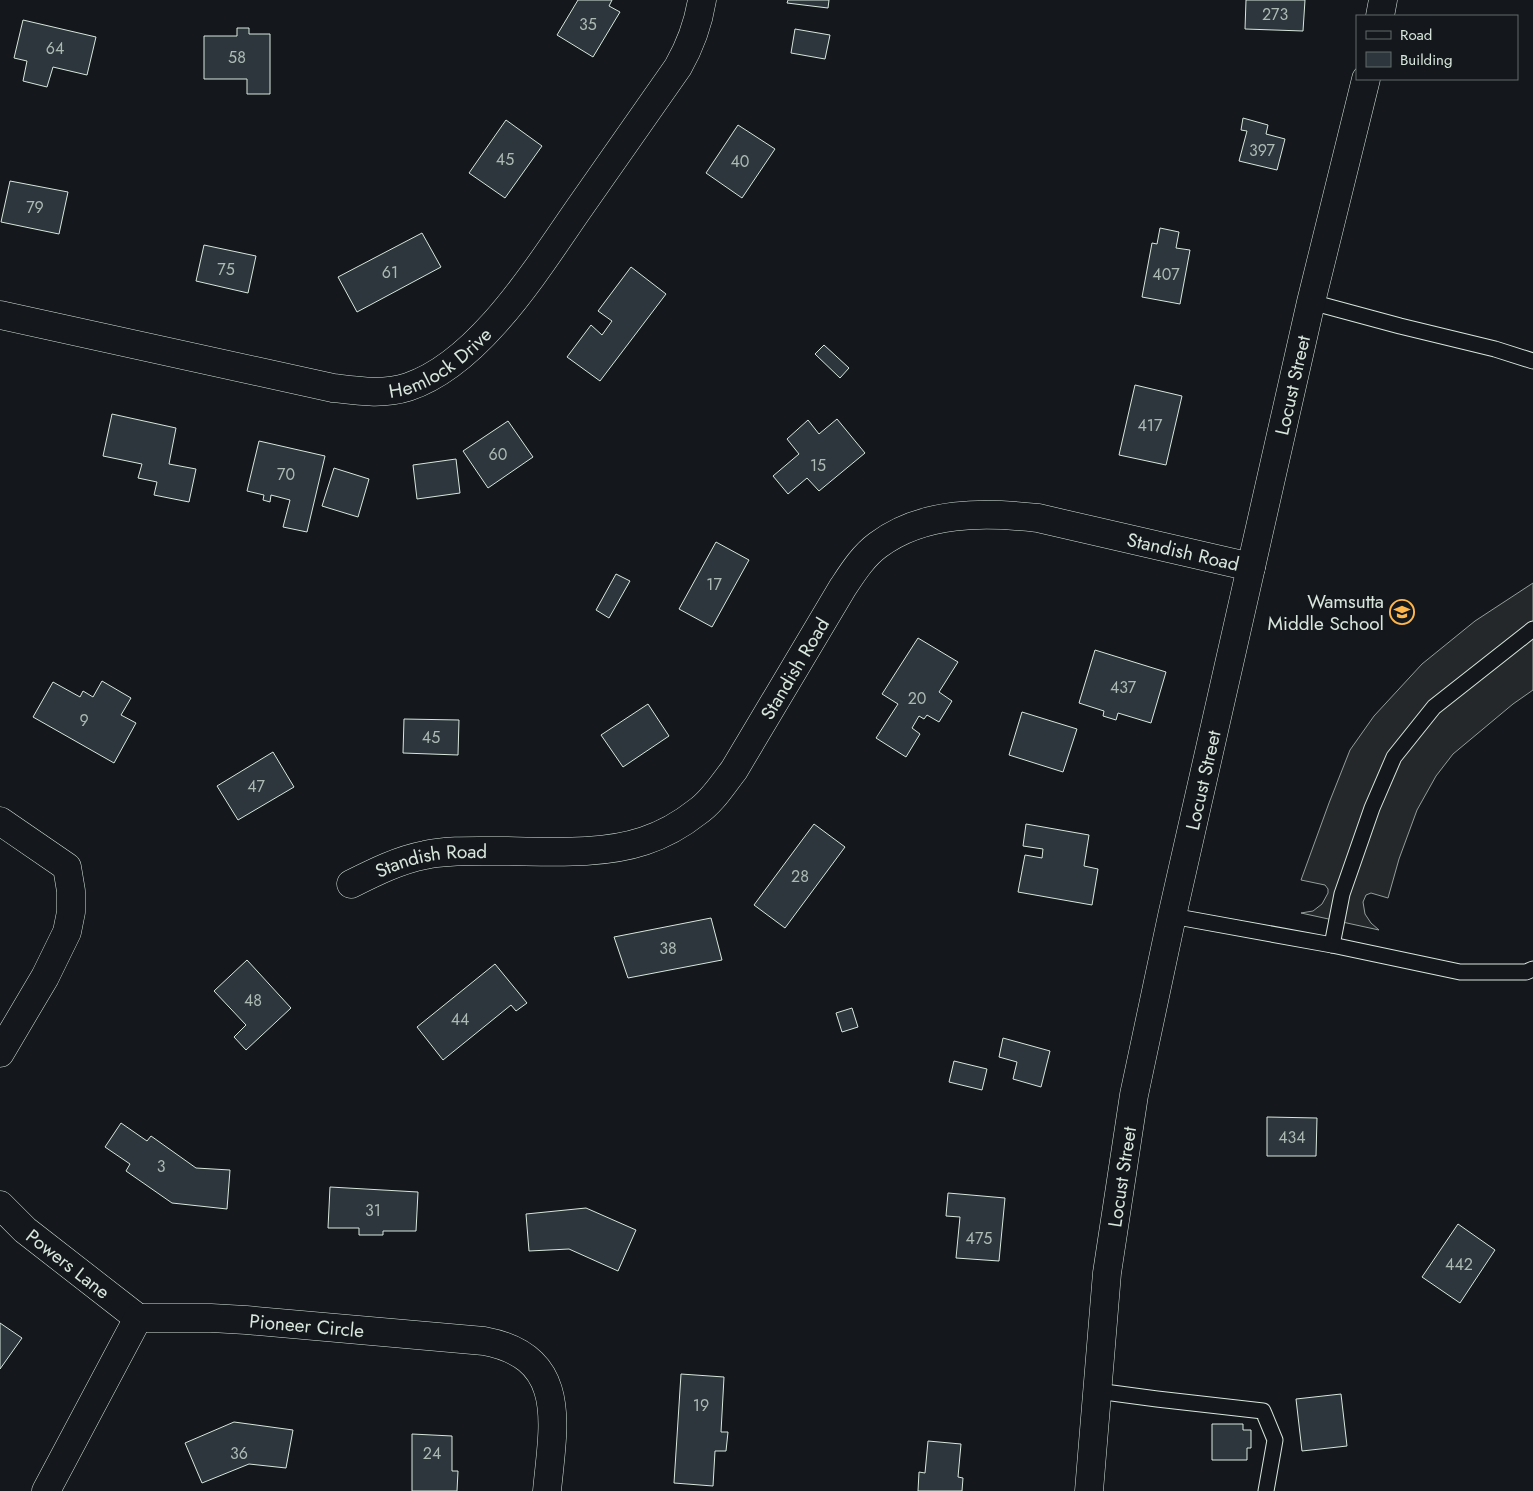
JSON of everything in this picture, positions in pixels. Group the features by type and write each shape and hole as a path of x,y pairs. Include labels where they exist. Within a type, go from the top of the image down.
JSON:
{"street":[{"name":"Hemlock Drive","path":"0,315 333,388 359,391 392,391 422,381 437,374 462,355 516,297 678,67 696,30 702,0"},
{"path":"1380,15 1383,0"},
{"name":"Locust Street","path":"1089,1491 1107,1273 1134,1095 1172,916 1311,302 1366,80"},
{"name":"Standish Road","path":"352,884 393,864 426,854 458,851 612,848 644,841 668,830 698,812 734,770 859,564 877,546 897,534 919,525 964,515 1013,515 1038,518 1251,567"},
{"path":"0,822 67,867 71,891 71,912 67,932 45,977 0,1053"},
{"name":"Powers Lane","path":"0,1206 24,1230 138,1318"},
{"path":"46,1491 138,1318"},
{"name":"Pioneer Circle","path":"138,1318 246,1320 484,1341 513,1350 535,1367 544,1379 549,1392 553,1420 547,1491"}],"lane":[{"path":"1311,302 1495,349 1533,361"},
{"path":"1332,945 1342,894 1372,808 1394,757 1434,707 1533,630"},
{"path":"1172,916 1332,945 1460,972 1526,972 1533,969"},
{"path":"1097,1391 1263,1411 1275,1440 1266,1491"}],"shaded area":[{"path":"1533,583 1533,690 1513,704 1453,754 1436,776 1417,810 1399,859 1388,898 1371,893 1366,895 1363,902 1365,914 1379,930 1301,913 1313,911 1322,904 1328,893 1325,885 1301,880 1350,750 1374,716 1422,664 1475,621"}],"building":[{"path":"578,0 612,0 609,6 620,12 593,57 557,35"},
{"path":"788,0 829,0 828,8 787,3"},
{"path":"1246,0 1305,0 1303,31 1245,29"},
{"path":"23,20 96,37 87,75 53,67 47,87 23,81 27,61 14,58"},
{"path":"237,28 249,28 249,34 270,34 270,94 247,94 247,79 204,79 204,36 237,36"},
{"path":"795,29 830,35 825,59 791,53"},
{"path":"1243,118 1268,125 1266,134 1285,139 1277,170 1239,161 1247,131 1241,130"},
{"path":"506,120 542,146 505,198 469,173"},
{"path":"738,125 775,149 742,198 706,173"},
{"path":"10,181 68,192 59,234 1,222"},
{"path":"1160,228 1179,232 1176,248 1190,250 1180,304 1142,297 1152,243 1157,244"},
{"path":"422,233 441,267 357,312 338,277"},
{"path":"204,245 256,256 248,293 196,281"},
{"path":"631,267 666,294 600,381 567,357 591,325 602,335 612,321 598,311"},
{"path":"824,345 849,368 840,378 815,354"},
{"path":"1135,385 1182,396 1166,465 1119,455"},
{"path":"112,414 176,428 169,464 196,469 189,502 154,495 157,482 138,478 142,464 103,456"},
{"path":"837,419 865,453 819,491 807,478 788,494 773,476 799,454 787,439 808,420 819,434"},
{"path":"508,421 533,457 488,488 463,451"},
{"path":"259,441 325,456 307,532 283,527 290,500 271,495 270,502 263,500 264,495 247,491"},
{"path":"456,459 460,493 417,499 413,465"},
{"path":"334,468 369,479 358,517 322,506"},
{"path":"716,542 749,560 712,627 679,609"},
{"path":"616,574 630,581 609,618 596,610"},
{"path":"918,638 958,662 939,692 952,701 939,722 927,715 924,719 919,716 912,728 920,734 906,757 876,738 898,704 882,694"},
{"path":"1095,650 1166,672 1151,723 1118,713 1116,720 1103,716 1104,711 1079,703"},
{"path":"102,681 131,698 121,715 136,723 114,763 33,717 53,682 80,697 83,691 93,697"},
{"path":"648,704 669,736 623,767 601,735"},
{"path":"1022,712 1077,729 1063,772 1009,755"},
{"path":"404,719 459,720 458,755 403,753"},
{"path":"273,752 294,787 238,820 217,786"},
{"path":"814,824 845,847 785,928 754,905"},
{"path":"1026,824 1089,835 1084,866 1098,869 1092,905 1018,892 1025,855 1042,858 1043,849 1023,846"},
{"path":"711,918 722,960 628,978 614,937"},
{"path":"247,960 291,1008 246,1050 234,1037 246,1025 214,991"},
{"path":"495,964 527,1003 516,1011 511,1005 443,1060 417,1027"},
{"path":"852,1008 858,1027 842,1032 836,1013"},
{"path":"1003,1038 1050,1051 1041,1087 1013,1079 1017,1062 999,1057"},
{"path":"954,1061 987,1069 982,1090 949,1082"},
{"path":"1267,1117 1317,1118 1316,1156 1267,1156"},
{"path":"121,1123 147,1141 151,1136 196,1168 230,1170 227,1209 172,1203 126,1171 130,1164 105,1147"},
{"path":"330,1187 418,1192 416,1231 383,1231 383,1235 359,1235 359,1228 328,1228"},
{"path":"948,1193 1005,1198 999,1261 956,1258 960,1217 946,1216"},
{"path":"586,1208 636,1230 618,1271 569,1249 529,1251 526,1214"},
{"path":"1458,1224 1495,1250 1460,1303 1422,1277"},
{"path":"0,1323 22,1338 0,1369"},
{"path":"681,1374 724,1377 721,1432 728,1432 726,1451 715,1451 713,1486 674,1483"},
{"path":"1341,1394 1347,1446 1302,1451 1296,1399"},
{"path":"234,1422 293,1430 286,1468 249,1464 202,1483 185,1443"},
{"path":"1212,1424 1243,1424 1243,1430 1251,1430 1251,1448 1247,1448 1247,1460 1212,1460"},
{"path":"412,1434 452,1436 452,1471 458,1471 457,1491 412,1491"},
{"path":"928,1441 961,1444 958,1477 963,1478 962,1491 918,1491 919,1472 925,1473"}],"place":[{"name":"Wamsutta Middle School","path":"1402,612"}]}
